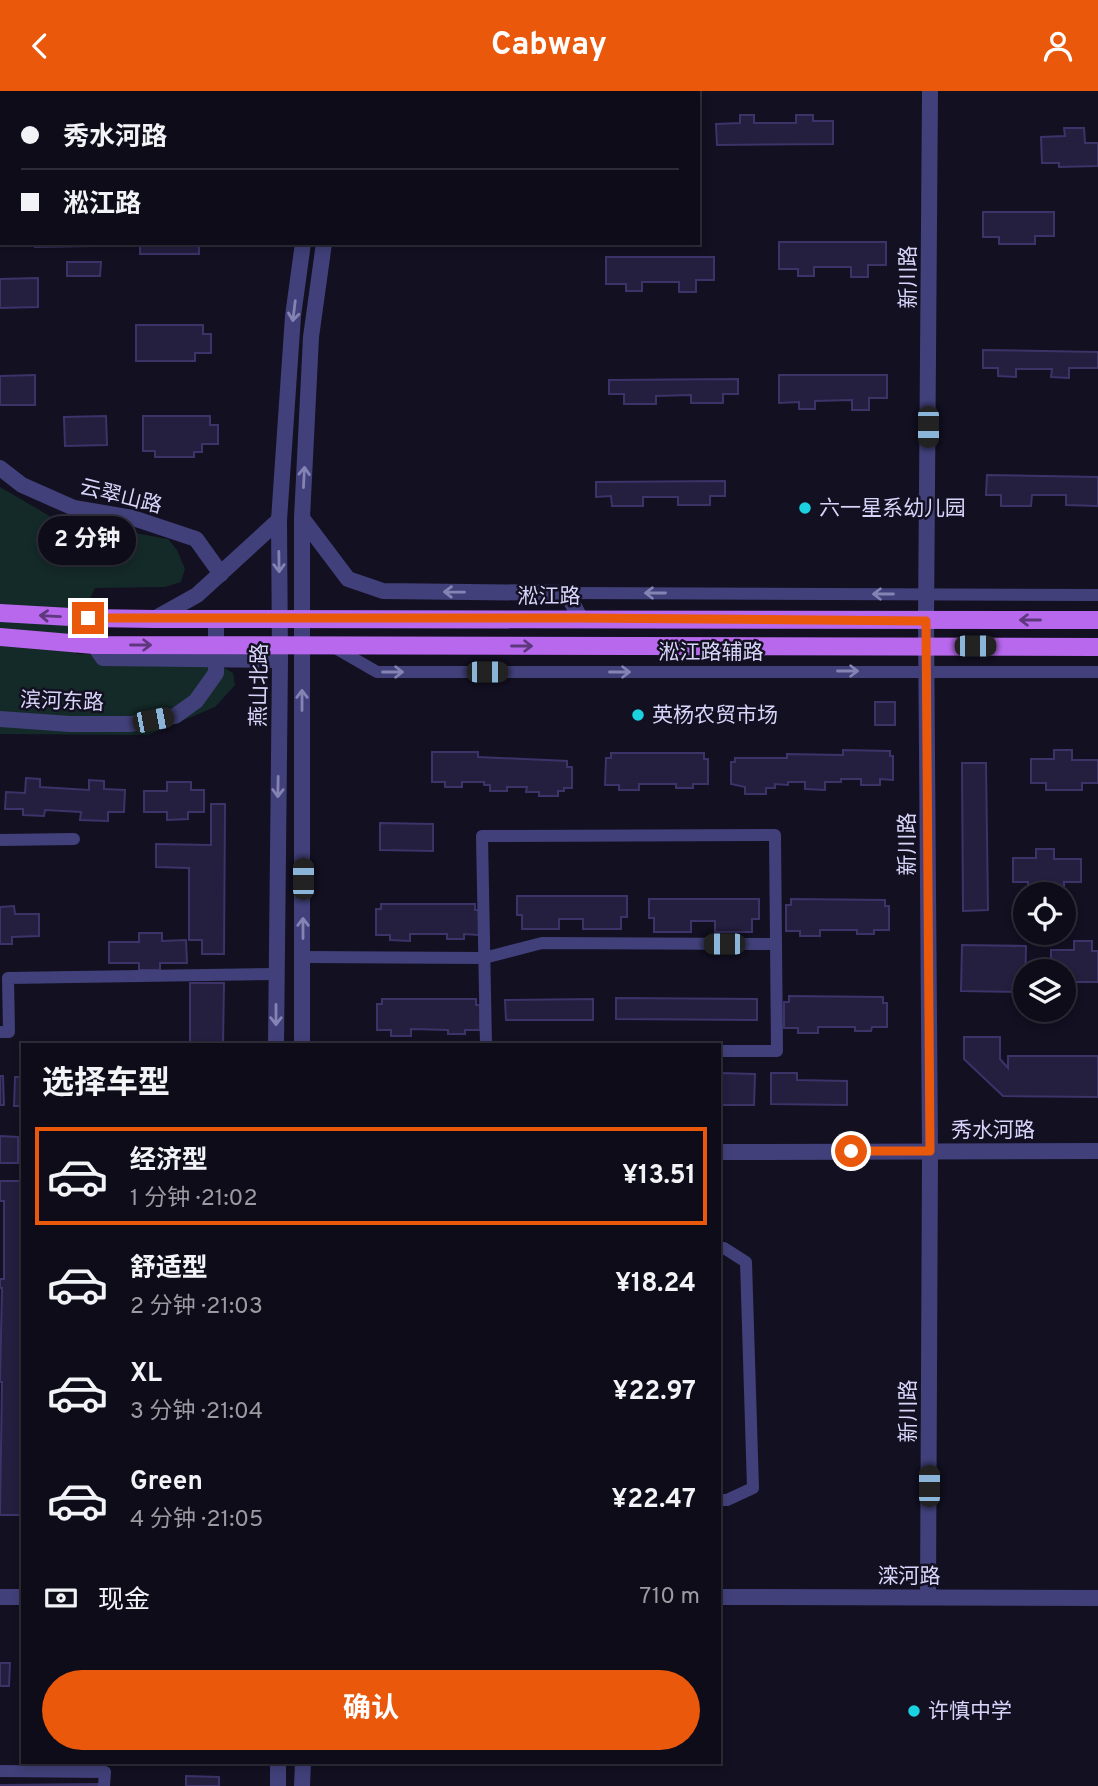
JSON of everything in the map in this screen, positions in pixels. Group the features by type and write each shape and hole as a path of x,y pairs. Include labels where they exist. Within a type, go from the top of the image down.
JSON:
{"main road":[{"name":"淞江路","path":"0,613 154,619 1098,620"},
{"path":"0,637 216,653 280,653 302,645 1098,647"}],"street":[{"name":"新川路","path":"928,1597 930,1151 926,621 930,91"},
{"name":"燕山北路","path":"276,1043 279,520 293,316 303,245"},
{"name":"燕山北路","path":"302,1043 302,517 311,337 324,245"},
{"name":"云翠山路","path":"0,468 22,485 74,507 134,517 196,539 222,574"},
{"path":"302,517 348,579 383,591 1098,595"},
{"path":"154,619 197,595 279,520"},
{"path":"567,593 580,618"},
{"name":"滨河东路","path":"0,719 70,724 131,724 175,716 196,701 216,673 216,619"},
{"name":"淞江路辅路","path":"332,646 377,672 1098,672"},
{"path":"485,1043 482,836 775,835 777,1051 721,1051"},
{"path":"0,840 74,839"},
{"path":"303,957 484,958 542,943 776,944"},
{"path":"0,1032 9,1032 8,978 276,974"},
{"name":"秀水河路","path":"721,1151 1098,1151"},
{"path":"721,1248 746,1262 753,1488 727,1500 721,1500"},
{"path":"0,1597 21,1597"},
{"name":"滦河路","path":"721,1597 1098,1598"},
{"path":"278,1764 278,1786"},
{"path":"302,1786 303,1764"},
{"path":"0,1771 105,1772 104,1786"}],"green space":[{"path":"0,487 53,518 168,539 177,550 185,569 181,582 165,587 95,588 84,611 76,654 199,653 233,673 235,685 215,707 148,735 0,734"}],"building":[{"path":"740,115 754,115 754,123 796,123 796,115 813,115 813,121 833,121 833,144 717,145 716,124 740,123"},
{"path":"1064,128 1084,128 1085,143 1098,143 1098,166 1059,167 1059,163 1042,163 1041,137 1065,136"},
{"path":"983,212 1054,212 1054,236 1035,236 1035,244 999,244 999,237 983,237"},
{"path":"779,242 886,242 886,265 868,265 868,277 851,277 851,267 814,267 814,276 798,276 798,269 779,269"},
{"path":"35,245 94,245 94,246"},
{"path":"140,245 215,245 199,246 199,254 140,254"},
{"path":"606,257 714,257 714,280 696,280 696,292 679,292 679,282 642,282 642,291 626,291 626,284 606,284"},
{"path":"67,262 101,262 100,276 67,276"},
{"path":"38,278 38,307 0,308 0,279"},
{"path":"136,325 203,325 203,334 211,334 211,353 195,353 195,361 136,361"},
{"path":"983,350 1098,352 1098,368 1069,368 1069,378 1051,377 1052,369 1016,369 1016,377 998,376 998,368 983,368"},
{"path":"35,375 35,405 0,405 0,376"},
{"path":"779,375 887,375 887,398 869,398 869,410 852,410 852,400 815,401 815,409 799,409 799,402 779,403"},
{"path":"738,379 738,394 723,394 723,403 691,403 691,395 656,396 656,404 624,404 624,394 609,394 609,380"},
{"path":"106,416 107,445 65,446 64,417"},
{"path":"143,416 210,416 210,425 218,425 218,444 202,444 202,452 194,452 194,457 155,457 155,451 143,451"},
{"path":"987,475 1098,477 1098,506 1066,505 1066,495 1032,495 1031,506 1001,506 1001,495 986,495"},
{"path":"725,481 725,496 710,496 710,505 678,505 678,497 643,497 643,506 612,506 611,496 596,497 596,482"},
{"path":"875,702 895,702 895,725 875,725"},
{"path":"843,750 890,751 890,756 893,756 893,780 880,779 880,785 861,785 861,779 841,779 841,782 825,782 825,790 805,789 805,782 788,782 788,785 775,784 775,788 766,788 766,794 745,794 745,787 731,784 731,762 735,762 735,758 787,758 787,754 843,755"},
{"path":"1054,750 1072,750 1072,760 1098,760 1098,783 1082,783 1082,790 1046,790 1046,783 1031,783 1031,759 1054,759"},
{"path":"432,752 478,752 478,757 567,761 567,767 572,767 572,788 558,791 558,796 539,796 539,792 526,792 527,787 507,787 507,791 490,791 490,785 484,785 484,782 462,782 462,787 445,787 445,782 432,782"},
{"path":"611,753 704,753 704,759 708,759 708,784 693,784 693,788 676,788 676,784 639,784 639,790 619,790 619,785 605,785 606,758 611,758"},
{"path":"962,763 986,763 988,910 963,911"},
{"path":"26,778 40,779 40,787 89,790 89,780 104,781 104,789 125,790 124,812 108,812 108,821 80,820 81,812 45,810 44,816 23,815 23,809 5,809 6,792 25,793"},
{"path":"167,782 191,782 191,790 204,790 204,812 188,812 188,819 167,820 167,812 144,812 144,791 167,791"},
{"path":"211,804 225,804 224,954 202,954 202,940 189,940 189,868 156,867 156,844 211,845"},
{"path":"380,823 433,824 433,851 380,850"},
{"path":"1036,849 1054,849 1054,859 1081,859 1081,882 1013,882 1013,858 1036,858"},
{"path":"517,896 627,896 627,917 621,917 621,929 583,929 583,919 559,919 559,929 522,929 522,915 517,915"},
{"path":"649,899 759,899 759,919 752,919 752,932 715,932 715,921 691,921 691,932 654,932 654,918 649,918"},
{"path":"791,899 885,900 885,906 889,906 889,930 874,930 874,934 857,934 857,930 820,930 820,936 800,936 800,931 786,931 786,905 791,905"},
{"path":"381,904 475,904 475,910 479,910 479,935 464,934 464,939 447,939 447,934 410,934 410,941 390,940 390,935 376,935 376,909 381,909"},
{"path":"14,906 15,914 39,914 39,936 12,937 12,944 0,944 0,907"},
{"path":"139,933 162,933 162,941 186,940 187,963 160,963 160,970 139,970 139,963 109,963 109,942 139,942"},
{"path":"1076,941 1092,941 1092,951 1098,951 1098,982 1076,982 1076,959 1051,959 1051,950 1074,950"},
{"path":"962,945 1026,946 1026,959 1013,959 1013,992 961,991"},
{"path":"190,983 224,983 223,1043 190,1043"},
{"path":"789,996 883,997 883,1003 887,1003 887,1027 855,1031 855,1027 818,1027 818,1033 798,1033 798,1028 784,1028 784,1002 789,1002"},
{"path":"616,998 757,999 757,1020 616,1019"},
{"path":"382,999 476,999 476,1005 480,1005 480,1030 465,1030 465,1034 448,1034 448,1030 411,1029 411,1036 391,1036 391,1030 377,1030 377,1004 382,1004"},
{"path":"593,999 593,1020 506,1020 505,1000"},
{"path":"964,1037 1000,1037 1000,1059 1008,1068 1008,1056 1098,1056 1098,1097 1003,1096 964,1059"},
{"path":"721,1073 755,1074 754,1105 721,1105"},
{"path":"771,1073 797,1073 797,1080 847,1081 847,1105 771,1104"},
{"path":"0,1076 3,1076 4,1105 0,1105"},
{"path":"15,1077 21,1077 21,1106 14,1106"},
{"path":"0,1136 18,1137 18,1163 0,1163"},
{"path":"0,1181 21,1181 21,1515 0,1515 0,1279 4,1279 4,1201 0,1201"},
{"path":"0,1663 10,1663 9,1686 0,1686"},
{"path":"186,1776 219,1777 219,1786 186,1786"},
{"path":"0,1785 97,1786 0,1786"}],"place":[{"name":"六一星系幼儿园","path":"805,508"},
{"name":"英杨农贸市场","path":"638,715"},
{"name":"许慎中学","path":"914,1711"}],"route":[{"path":"88,618 926,621 930,1151 851,1151"}]}
